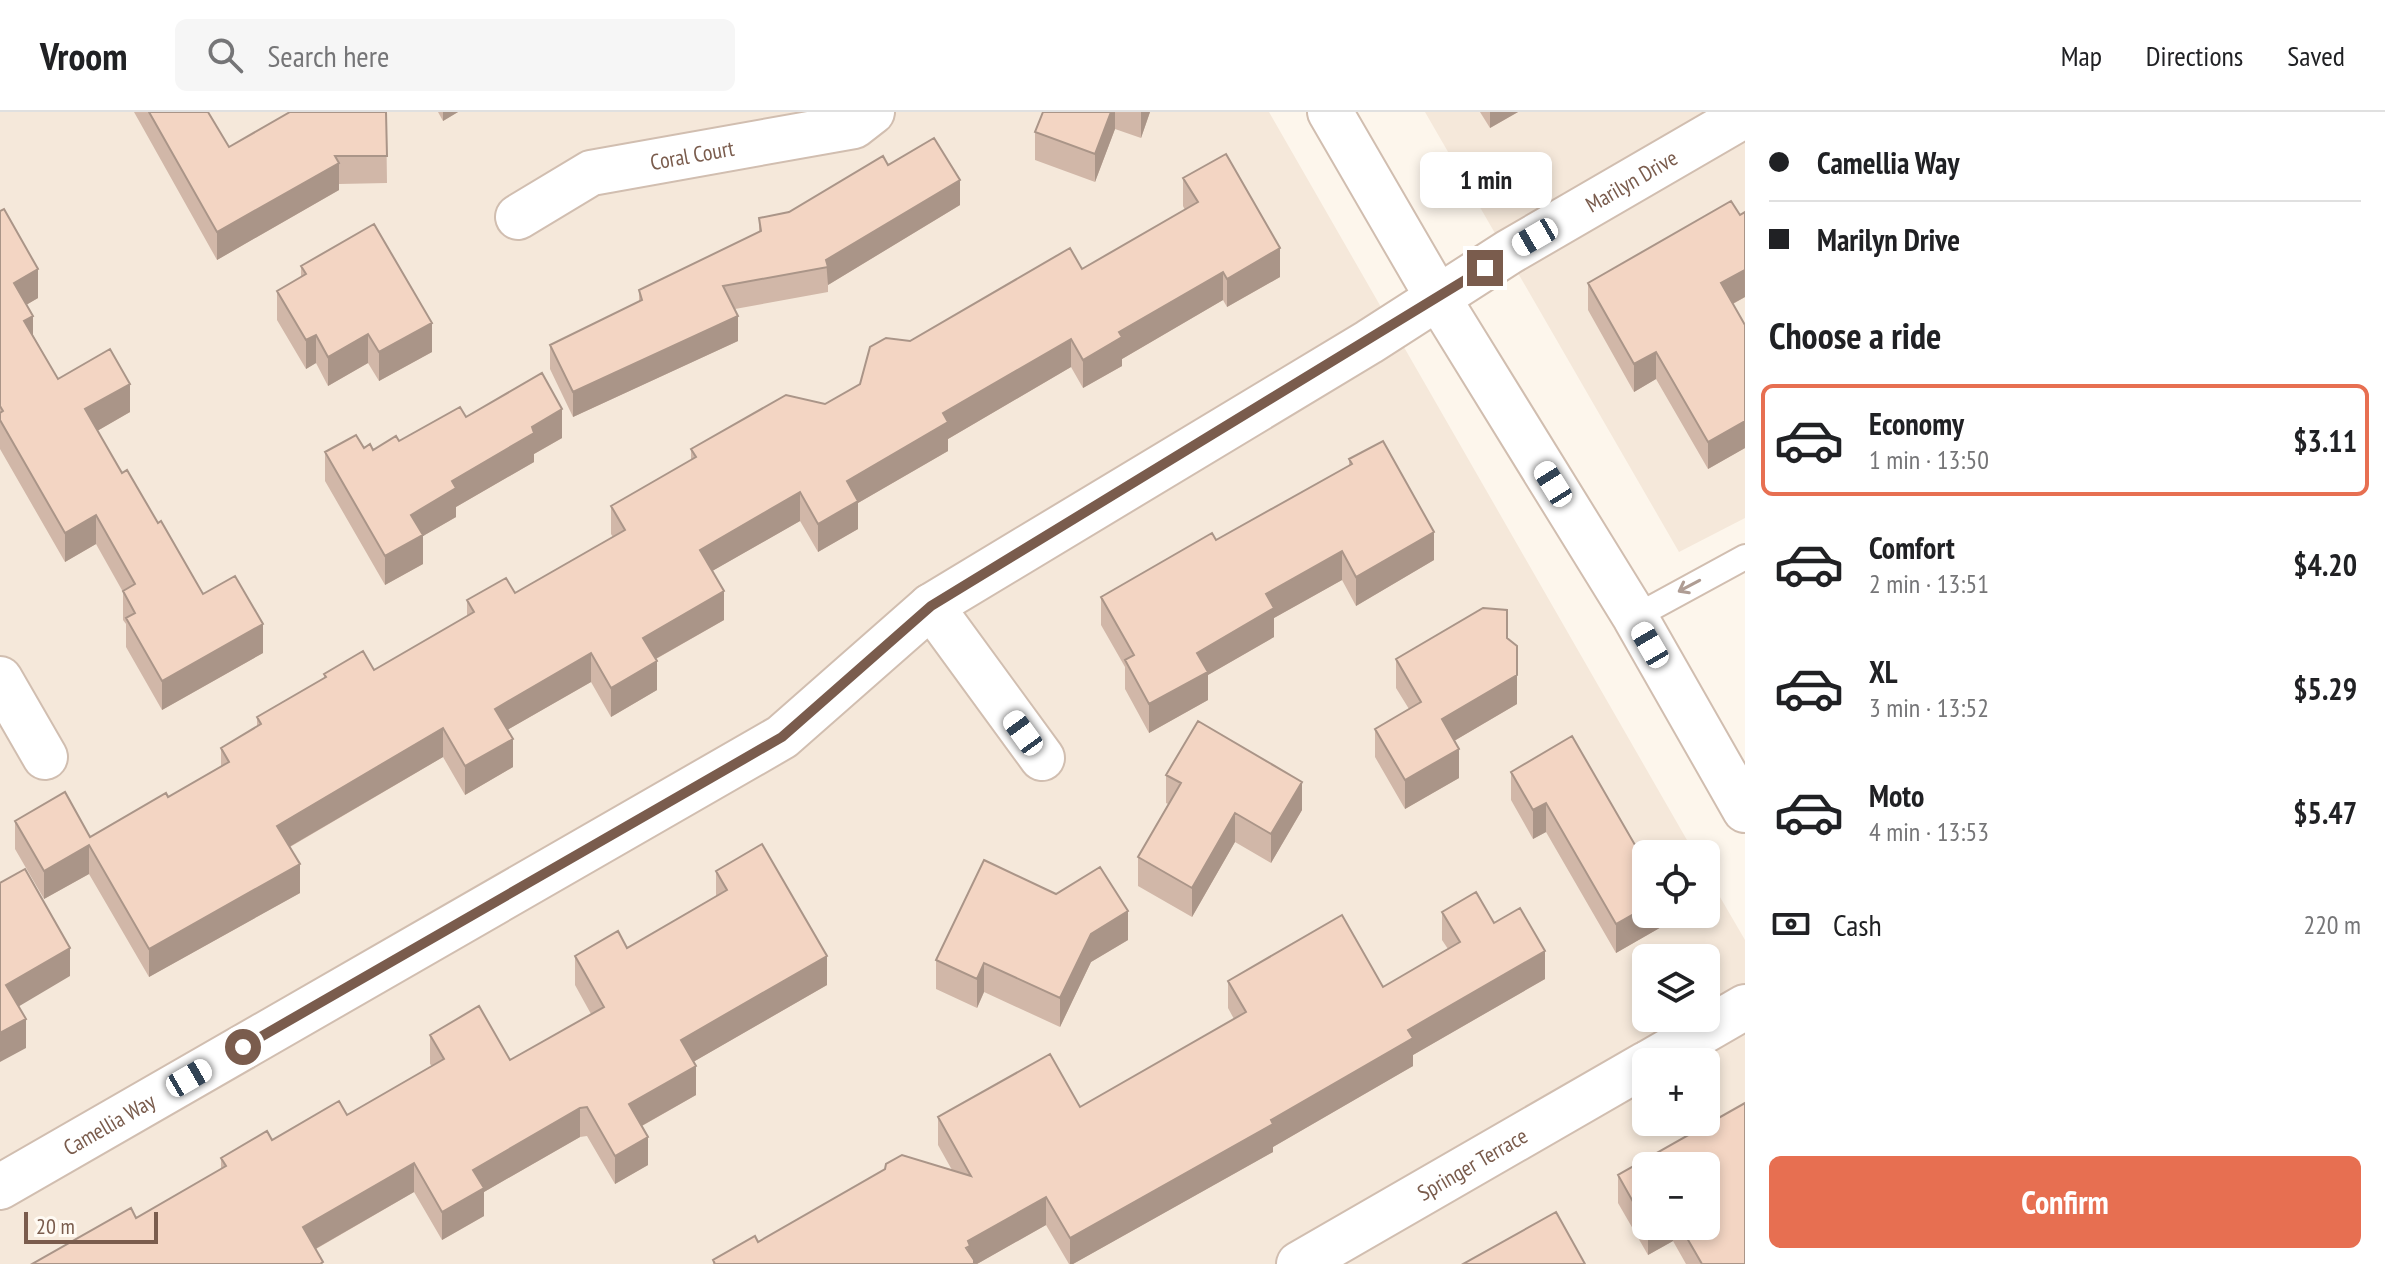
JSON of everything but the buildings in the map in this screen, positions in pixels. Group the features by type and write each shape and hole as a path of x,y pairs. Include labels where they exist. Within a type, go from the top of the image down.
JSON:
{"street":[{"name":"Coral Court","path":"518,217 591,173 854,126 872,112"},
{"path":"1330,112 1438,298 1635,617 1745,810"},
{"name":"Marilyn Drive","path":"1438,298 1509,252 1745,115"},
{"name":"Camellia Way","path":"0,1187 782,737 931,606 1438,298"},
{"path":"931,606 1042,758"},
{"path":"0,679 45,757"},
{"name":"Springer Terrace","path":"1674,1048 1745,1007"},
{"name":"Springer Terrace","path":"1299,1264 1632,1072"}],"lane":[{"path":"1635,617 1745,557"}],"shaded area":[{"path":"0,112 1269,112 1687,840 1632,840 1632,928 1720,928 1720,897 1745,940 1745,1264 0,1264"},
{"path":"1425,112 1745,112 1745,518 1679,552"}],"route":[{"path":"243,1047 782,737 931,606 1369,342 1485,268"}]}
